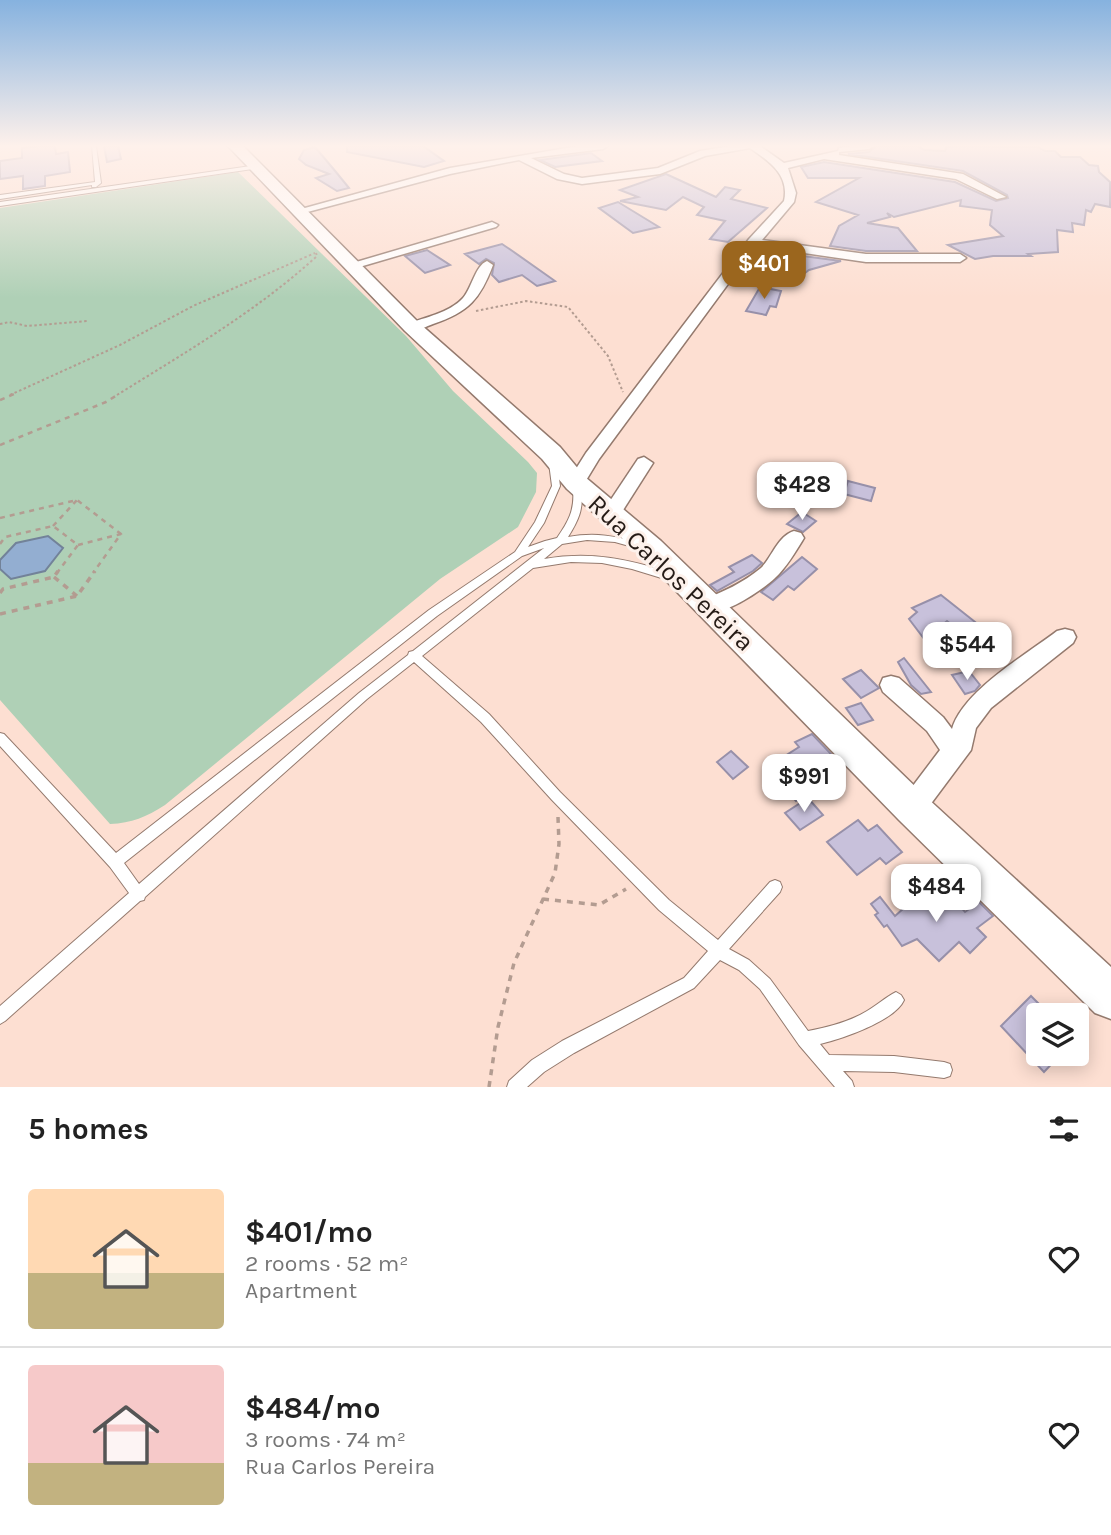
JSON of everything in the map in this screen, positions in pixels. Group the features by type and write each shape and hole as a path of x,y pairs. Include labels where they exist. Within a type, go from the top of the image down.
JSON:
{"main road":[{"name":"Rua Carlos Pereira","path":"286,197 412,327 551,453 576,483 650,548 912,807 1111,997"}],"street":[{"path":"300,211 353,197"},
{"path":"576,483 753,242 789,202 790,197"},
{"path":"352,265 492,225"},
{"path":"753,242 866,258 960,258"},
{"path":"412,327 468,303 478,289 487,265"},
{"path":"611,514 644,463"},
{"path":"697,594 737,595 769,572 794,538"},
{"path":"912,807 962,742 965,725 983,701 1065,637"},
{"path":"891,685 935,724 954,750"}],"lane":[{"path":"0,204 49,197"},
{"path":"519,554 539,523 556,486 551,453"},
{"path":"0,1016 413,655 560,541 577,515 580,504 576,483"},
{"path":"116,862 433,612 519,554 560,541 587,537 650,548"},
{"path":"530,565 564,558 603,557 697,594"},
{"path":"413,655 485,718 556,796 664,905 719,951 744,965 765,984 805,1039 846,1087"},
{"path":"0,738 116,862 139,895"},
{"path":"515,1087 538,1066 568,1047 689,983 775,887"},
{"path":"805,1039 840,1034 862,1025 896,1000"},
{"path":"825,1063 894,1064 944,1070"}],"path":[{"path":"0,445 106,402 215,334 292,279 311,261 320,244"},
{"path":"0,400 120,345 193,306 316,253"},
{"path":"434,319 527,301 568,307 608,356 630,408"},
{"path":"0,324 9,322 27,326 88,321"},
{"path":"0,518 77,500"},
{"path":"0,544 5,537 53,526 77,500"},
{"path":"77,500 121,534"},
{"path":"53,526 78,545"},
{"path":"0,533 5,537"},
{"path":"1,589 54,577 78,545 121,534"},
{"path":"0,614 77,596 121,534"},
{"path":"54,577 77,596"},
{"path":"489,1087 498,1027 514,963 555,873 559,844 556,796"},
{"path":"543,899 599,905 641,880"}],"green space":[{"path":"75,197 263,197 406,336 453,391 537,473 536,492 518,527 440,579 165,805 139,819 110,824 0,700 0,208"}],"water":[{"path":"48,536 63,548 45,571 11,579 0,569 0,560 16,543"}],"building":[{"path":"638,197 733,197 731,199 767,208 728,242 710,239 725,221 697,215 704,207 683,197 666,210 620,201"},
{"path":"825,197 987,197 996,201 1008,198 1110,197 1110,207 1095,204 1091,212 1086,210 1084,225 1072,223 1073,232 1057,230 1058,252 975,259 948,245 1003,236 990,225 992,210 960,206 961,200 894,217 887,213 890,217 867,223 898,228 917,251 866,251 830,246 839,226 858,215 816,202"},
{"path":"618,202 659,227 633,233 599,208"},
{"path":"502,244 555,281 537,286 522,275 499,282 492,275 494,263 486,259 479,264 465,254"},
{"path":"427,250 450,265 425,273 405,256"},
{"path":"803,256 841,261 805,273 790,269"},
{"path":"760,287 781,291 776,307 770,306 766,315 746,311"},
{"path":"848,481 875,488 871,501 844,494"},
{"path":"802,512 816,521 803,532 787,524"},
{"path":"752,555 762,563 753,571 717,591 710,585 734,572 729,567"},
{"path":"802,557 817,569 794,590 788,586 773,600 761,592"},
{"path":"941,595 989,633 985,635 1003,652 981,661 966,646 974,643 947,621 925,640 909,619 917,612 912,608"},
{"path":"904,658 931,692 921,694 911,685 898,662"},
{"path":"861,670 879,688 861,698 843,679"},
{"path":"969,671 980,685 975,691 965,694 952,675"},
{"path":"861,703 873,720 858,725 846,708"},
{"path":"812,734 831,754 818,761 833,776 796,801 766,768 799,747 795,742"},
{"path":"731,751 748,767 733,779 717,762"},
{"path":"808,798 823,815 800,830 785,813"},
{"path":"858,820 868,831 877,825 902,852 886,864 880,858 857,875 827,842"},
{"path":"947,891 965,912 979,902 993,916 977,928 986,937 970,953 959,942 939,961 917,939 902,946 887,925 884,927 875,915 878,913 871,904 880,897 895,916 913,900 922,908"},
{"path":"1031,996 1038,1003 1026,1003 1026,1053 1001,1026"},
{"path":"1038,1066 1050,1066 1044,1072"}]}
